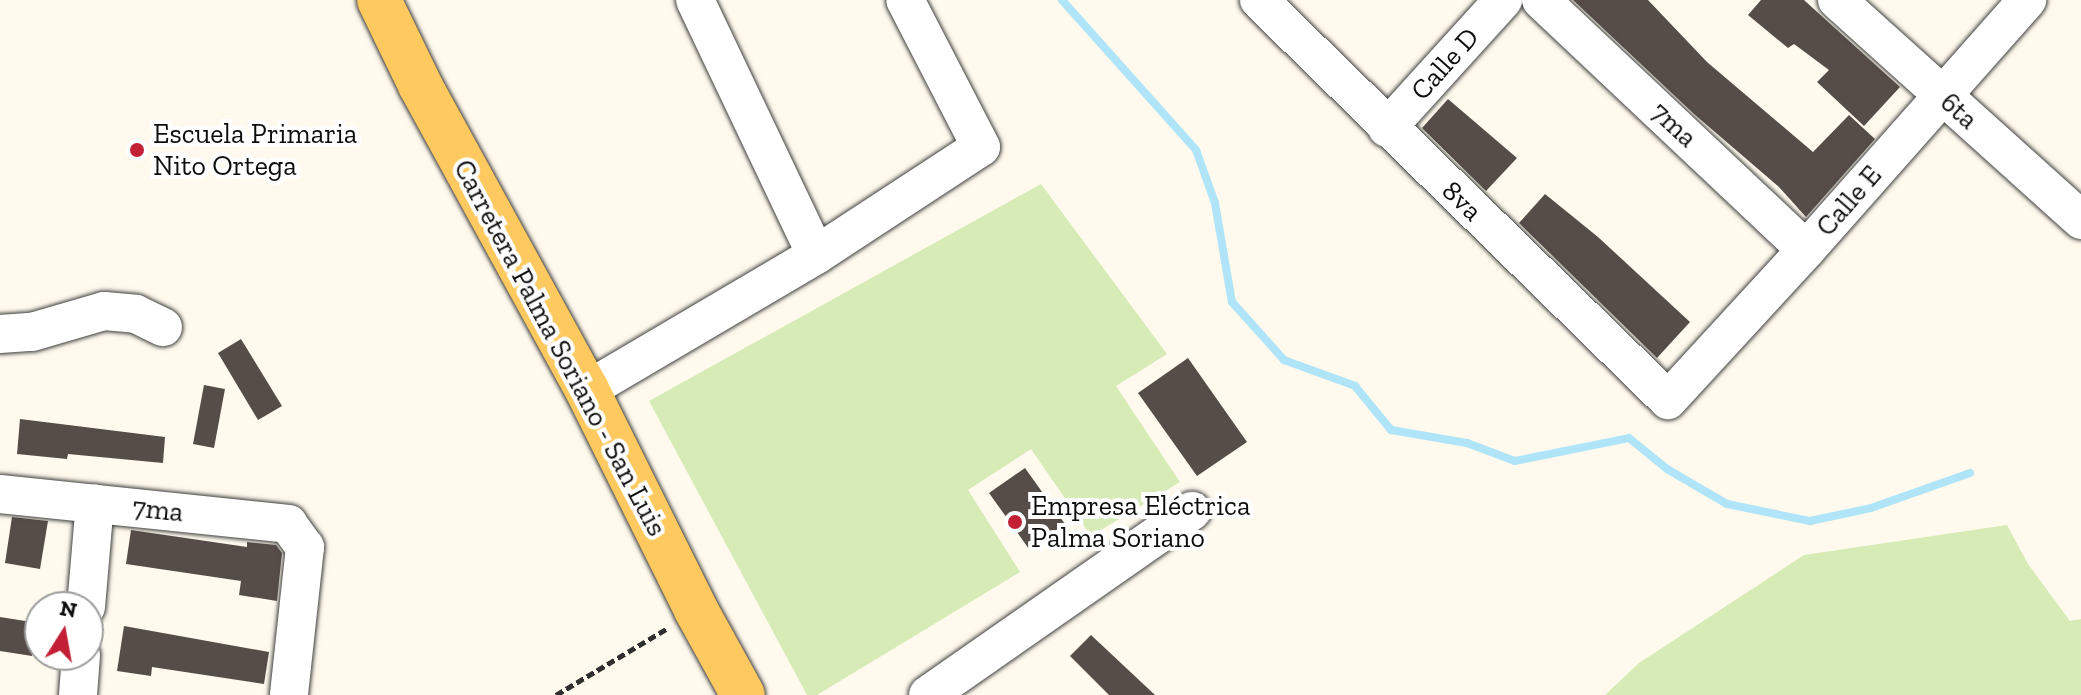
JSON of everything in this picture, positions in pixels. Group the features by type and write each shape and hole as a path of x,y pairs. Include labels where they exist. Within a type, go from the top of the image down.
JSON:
{"main road":[{"name":"Carretera Palma Soriano - San Luis","path":"379,0 428,99 587,390 696,610 743,695"}],"street":[{"path":"695,0 816,255"},
{"path":"587,390 816,255 981,147 905,0"},
{"name":"8va","path":"1259,0 1668,400"},
{"name":"Calle D","path":"1387,128 1503,0"},
{"name":"7ma","path":"1541,0 1806,250"},
{"name":"6ta","path":"1837,0 2081,220"},
{"name":"Calle E","path":"1668,400 1806,250 2027,0"},
{"path":"0,334 32,332 104,311 136,314 163,327"},
{"name":"7ma","path":"0,494 288,524 305,547 289,695"},
{"path":"87,591 95,503"},
{"path":"928,695 1192,511"},
{"path":"78,695 80,671"}],"path":[{"path":"556,695 696,610"}],"green space":[{"path":"1041,184 1167,354 1116,386 1180,482 1091,536 1031,449 968,490 1020,572 817,695 807,695 649,401"},
{"path":"2007,525 2028,564 2070,621 2081,619 2081,695 1605,695 1639,663 1804,555"}],"building":[{"path":"1573,0 1648,0 1707,62 1813,152 1849,115 1875,139 1806,217 1779,187 1694,114"},
{"path":"1761,0 1804,0 1900,87 1864,126 1817,82 1829,70 1794,44 1788,48 1748,15"},
{"path":"1448,99 1517,158 1486,191 1422,128"},
{"path":"1545,194 1598,237 1690,322 1657,358 1519,223"},
{"path":"241,339 282,406 258,420 218,353"},
{"path":"1188,358 1247,442 1197,476 1138,393"},
{"path":"204,385 225,389 214,448 193,444"},
{"path":"20,419 165,437 163,463 68,454 67,459 17,454"},
{"path":"1025,468 1065,524 1029,549 989,493"},
{"path":"12,517 48,521 40,569 5,563"},
{"path":"131,530 247,547 247,542 276,545 282,553 277,601 239,595 241,581 126,564"},
{"path":"0,617 24,621 24,655 0,651"},
{"path":"124,626 269,652 264,684 152,667 151,676 117,671"},
{"path":"1091,635 1155,695 1109,695 1070,656"}],"waterway":[{"path":"1062,0 1196,150 1215,203 1232,302 1284,360 1355,386 1391,430 1467,443 1515,461 1629,438 1667,469 1727,504 1810,521 1871,508 1970,473"}],"place":[{"name":"Escuela Primaria Nito Ortega","path":"137,150"},
{"name":"Empresa Eléctrica Palma Soriano","path":"1015,522"}]}
